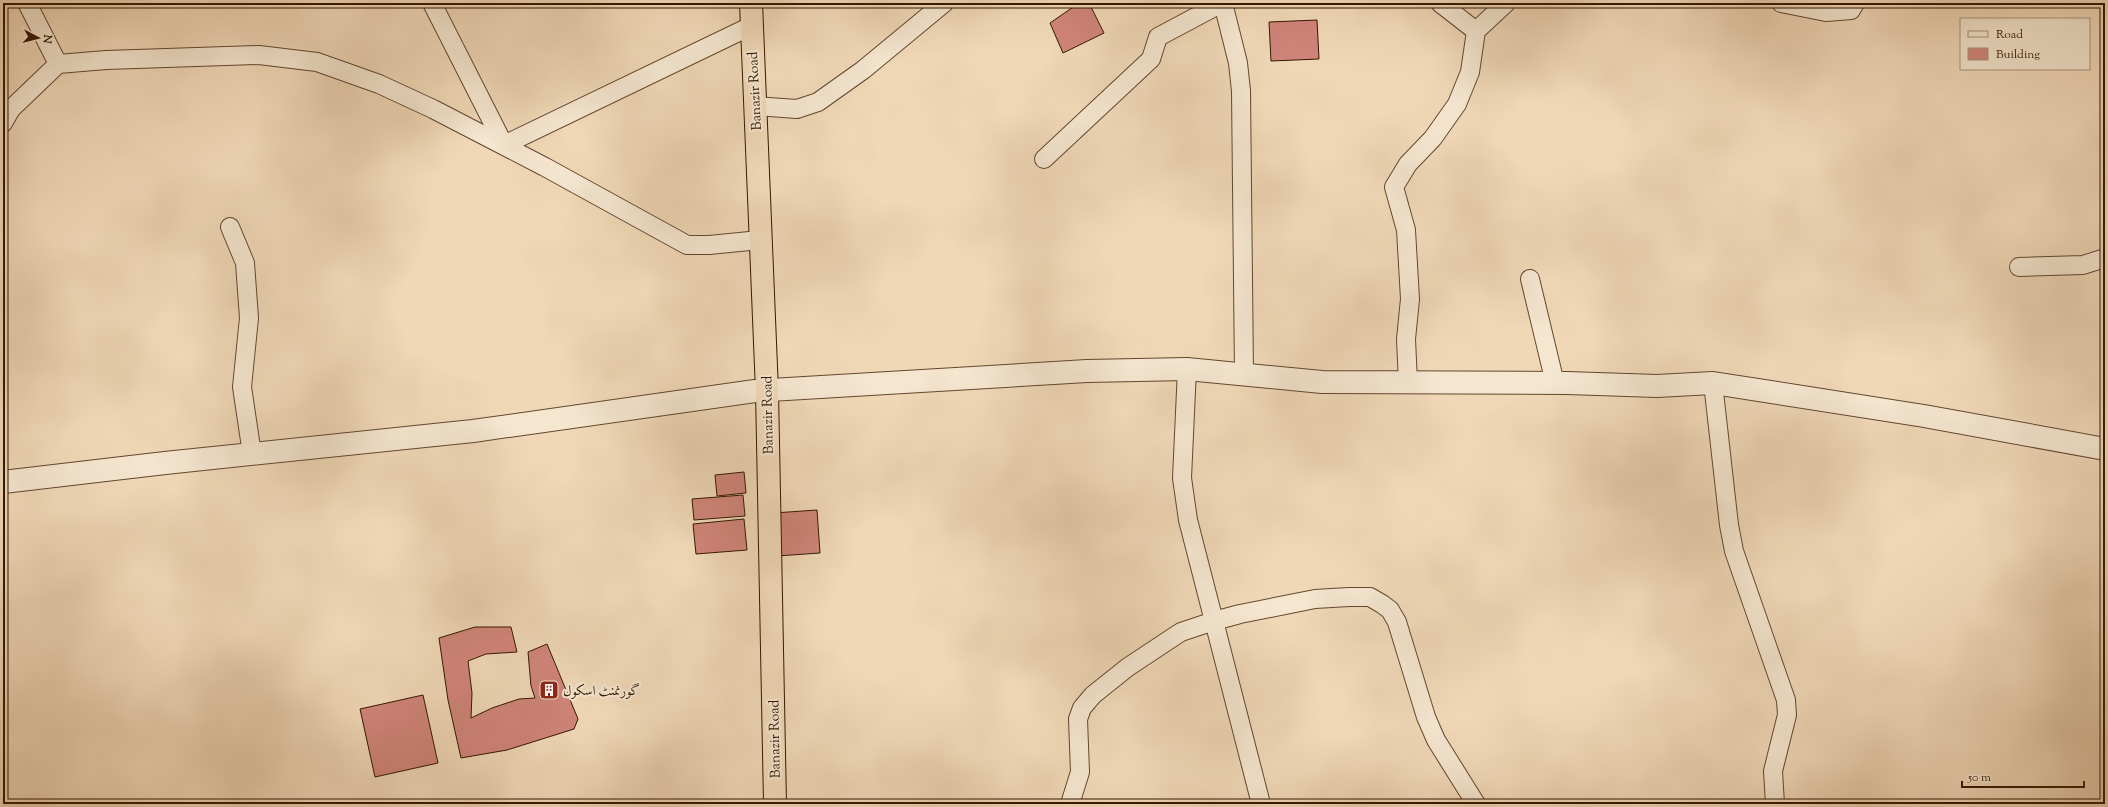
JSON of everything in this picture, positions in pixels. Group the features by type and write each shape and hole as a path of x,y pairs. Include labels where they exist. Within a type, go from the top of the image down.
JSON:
{"highway":[{"name":"Banazir Road","path":"751,3 767,391 775,804"}],"street":[{"path":"27,3 58,64"},
{"path":"432,3 504,145"},
{"path":"1044,159 1151,59 1158,37 1223,3 1238,63 1241,91 1244,374"},
{"path":"1440,3 1476,31"},
{"path":"1408,382 1406,339 1410,300 1406,230 1394,187 1408,164 1433,138 1457,104 1470,72 1476,31 1506,3"},
{"path":"1781,3 1826,12 1856,5"},
{"path":"755,106 797,109 818,102 863,70 934,6"},
{"path":"504,145 751,26"},
{"path":"3,122 11,109 58,64 106,60 259,55 316,62 379,84 433,109 504,145 687,245 710,245 760,240"},
{"path":"230,227 245,263 249,318 242,386 252,454"},
{"path":"2019,268 2083,265 2105,258"},
{"path":"1530,279 1555,383"},
{"path":"1187,369 1182,478 1188,520 1261,804"},
{"path":"3,482 473,431 767,391 1087,371 1187,369 1322,382 1555,383 1657,386 1713,382 1924,416 2105,449"},
{"path":"1713,382 1728,517 1734,550 1786,700 1787,715 1773,771 1775,804"},
{"path":"1070,804 1080,772 1078,719 1082,708 1093,695 1158,646 1181,632 1214,621 1315,599 1370,597 1390,610 1397,622 1426,717 1436,740 1476,804"}],"building":[{"path":"1079,3 1089,3 1104,33 1063,53 1050,23"},
{"path":"1317,20 1319,59 1271,61 1269,22"},
{"path":"744,472 746,493 717,496 715,475"},
{"path":"743,495 745,516 694,520 692,499"},
{"path":"817,510 820,553 777,556 774,513"},
{"path":"744,519 747,550 696,554 693,524"},
{"name":"گورنمنٹ اسکول","path":"475,627 511,627 517,652 486,654 468,661 472,693 471,718 492,708 519,699 535,698 531,686 528,652 547,644 578,719 574,729 507,750 461,758 448,700 439,638"},
{"path":"423,695 438,763 375,777 360,709"}],"place":[{"name":"گورنمنٹ اسکول","path":"549,690"}]}
